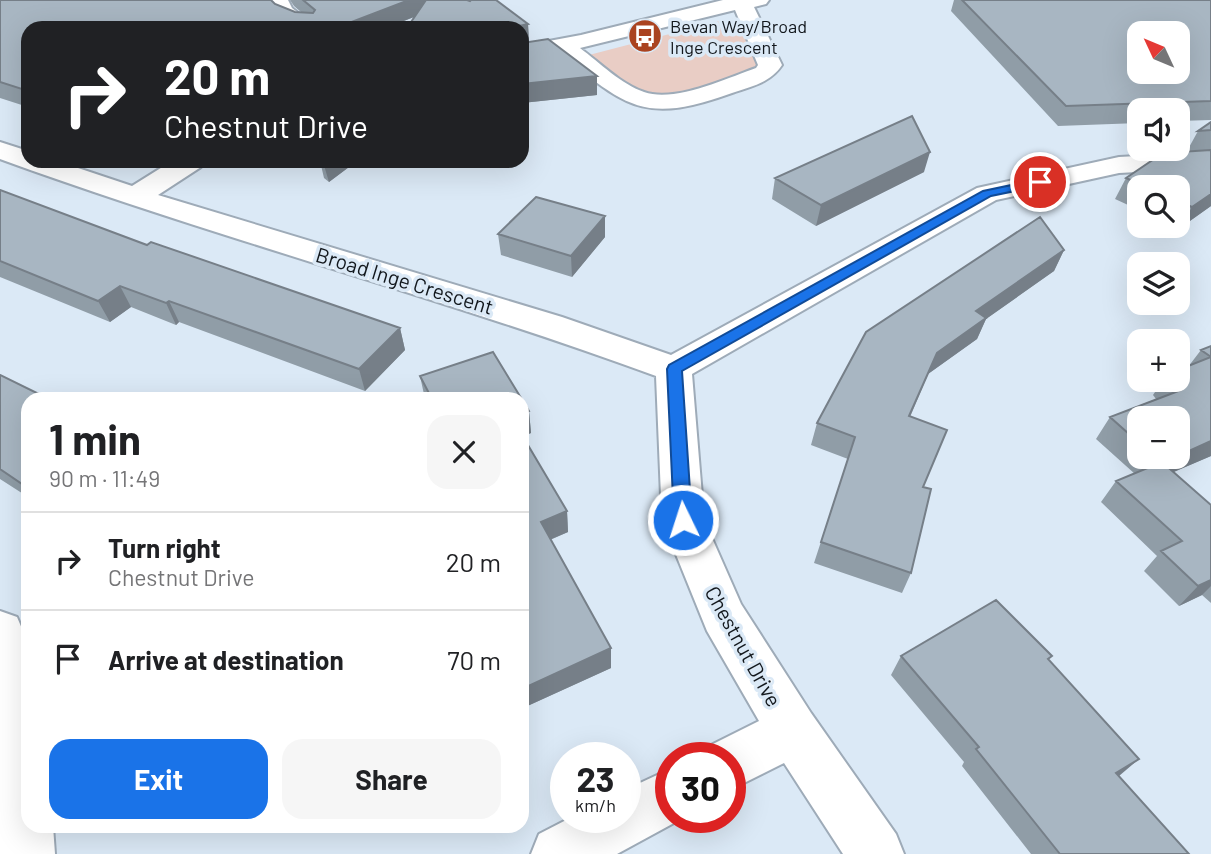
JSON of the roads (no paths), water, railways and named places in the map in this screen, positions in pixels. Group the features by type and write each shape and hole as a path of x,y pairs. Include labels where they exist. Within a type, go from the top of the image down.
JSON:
{"street":[{"path":"278,0 283,11 297,21"},
{"path":"529,52 564,47 686,14 750,1 770,65 765,73 671,102 654,103 637,99 564,47"},
{"name":"Broad Inge Crescent","path":"0,150 21,157"},
{"path":"674,369 987,194 1119,165 1211,160"},
{"name":"Broad Inge Crescent","path":"52,168 135,197 550,325 674,369"},
{"path":"135,197 180,168"},
{"name":"Chestnut Drive","path":"674,369 683,520 723,616 793,732 876,854"},
{"path":"0,632 13,669 21,775"},
{"path":"746,756 793,732"},
{"path":"559,854 655,804"},
{"path":"25,833 27,854"}],"place":[{"name":"Bevan Way/Broad Inge Crescent","path":"645,36"}]}
